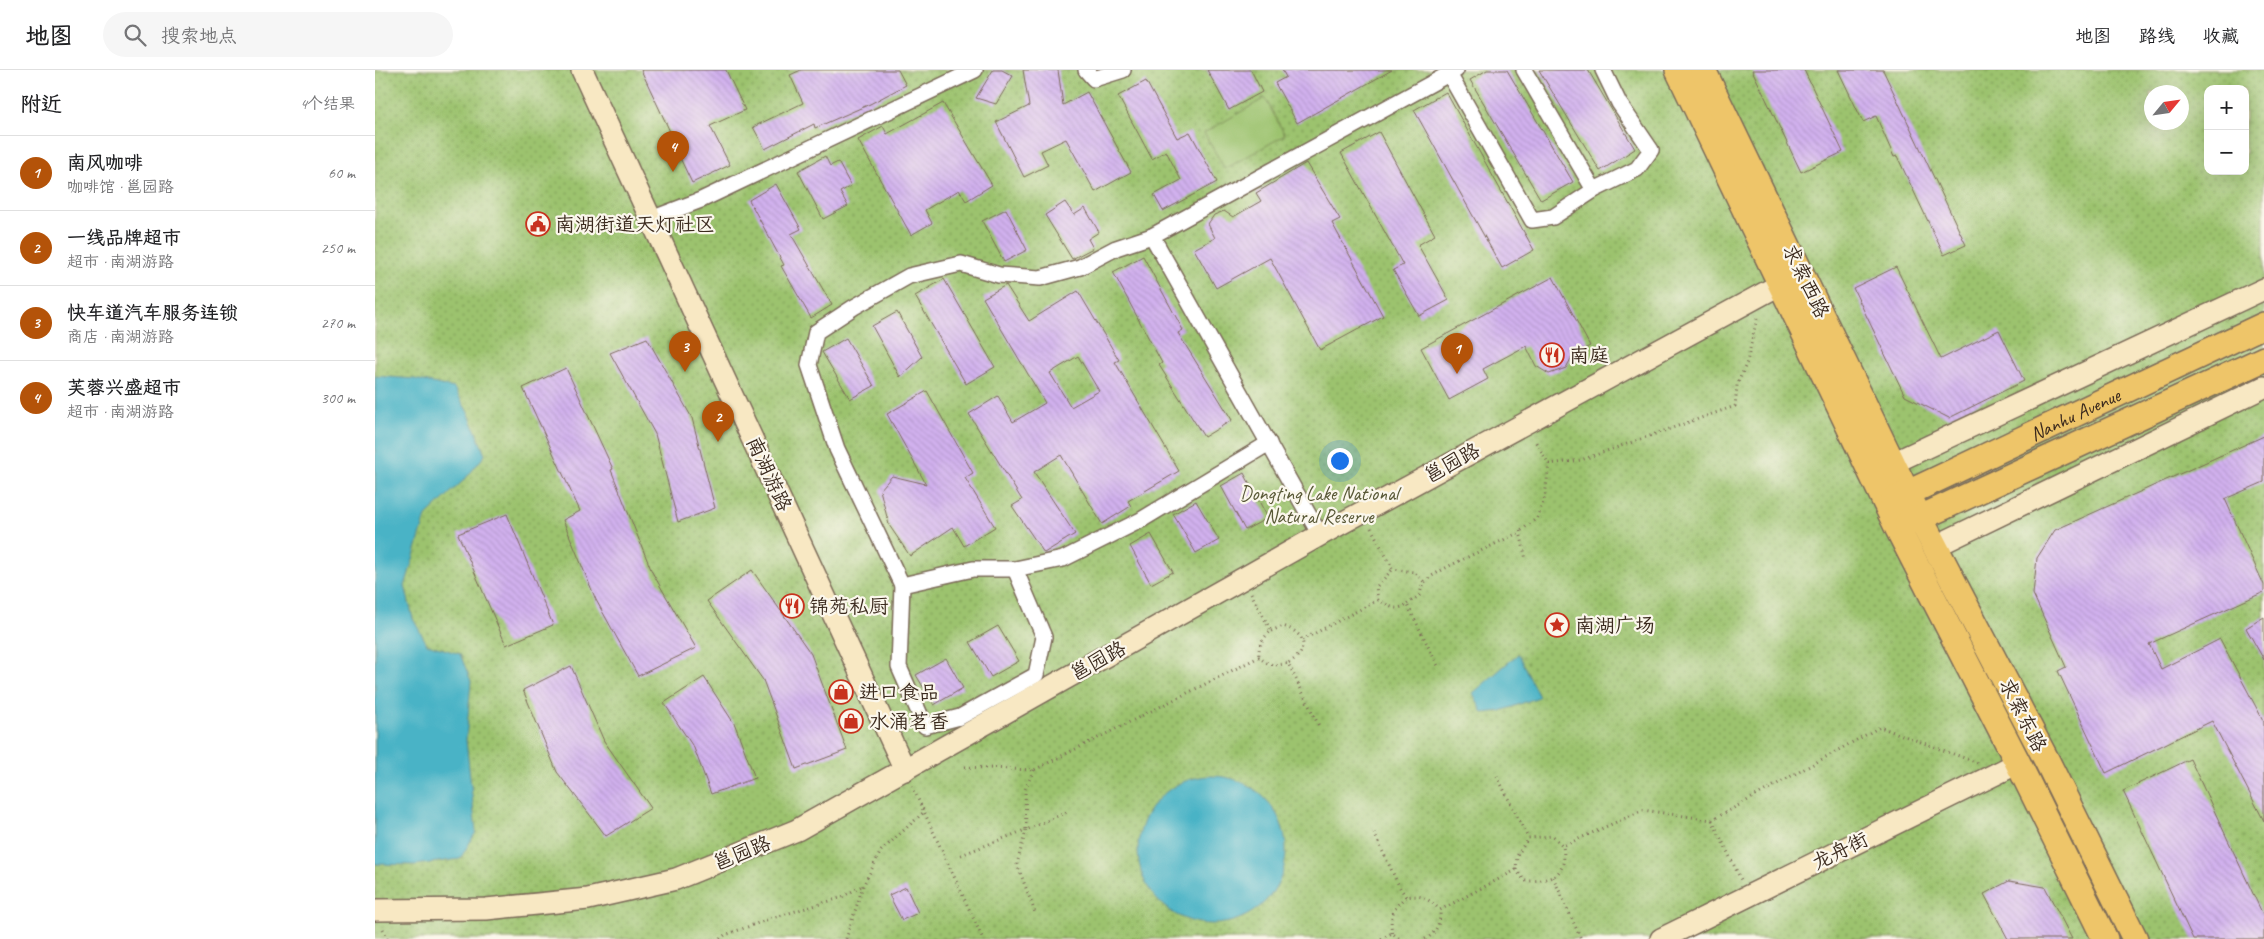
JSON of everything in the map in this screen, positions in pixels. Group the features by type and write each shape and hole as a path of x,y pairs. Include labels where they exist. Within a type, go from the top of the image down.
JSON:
{"main road":[{"name":"求索西路","path":"1678,70 1772,289 1897,499"},
{"name":"求索西路","path":"1703,70 1893,463 1897,499"},
{"name":"Nanhu Avenue","path":"1897,499 2264,325"},
{"name":"Nanhu Avenue","path":"1898,529 2264,359"},
{"name":"求索东路","path":"1897,499 1921,518 2135,939"},
{"name":"求索东路","path":"1897,499 1898,529 2010,767 2105,939"}],"street":[{"name":"南湖游路","path":"582,70 905,770"},
{"path":"651,219 701,200 975,70"},
{"path":"1086,70 1094,79 1123,70"},
{"path":"1524,70 1594,190"},
{"path":"1015,569 1044,637 1036,675 960,717 925,726 899,667 902,585 837,449 809,365 815,332 854,307 909,276 961,264 999,275 1040,278 1080,267 1116,248 1152,236 1453,72 1532,220 1553,217 1594,190 1637,169 1651,150 1619,103 1603,70"},
{"path":"1152,236 1320,535"},
{"name":"邕园路","path":"375,910 486,909 588,899 676,880 797,830 1320,535 1772,289"},
{"path":"1893,463 2264,289"},
{"path":"1936,546 2264,387"},
{"path":"902,585 973,569 1015,569 1063,559 1141,520 1269,443"},
{"name":"龙舟街","path":"1661,939 2010,767"}],"path":[{"path":"1549,464 1581,460 1735,406 1737,385 1747,362 1772,289"},
{"path":"1393,569 1376,587 1378,600 1390,608 1397,608 1420,595 1424,582 1449,566 1520,531 1537,518 1545,497 1549,464 1526,423"},
{"path":"1362,512 1393,569"},
{"path":"1520,531 1527,560"},
{"path":"1393,569 1414,572 1424,582"},
{"path":"1243,579 1271,632"},
{"path":"1302,640 1378,600"},
{"path":"1407,604 1438,666"},
{"path":"1283,626 1295,630 1302,640 1301,652 1288,664 1268,665 1259,658 1259,648 1264,638 1283,626"},
{"path":"965,767 1034,770 1259,658"},
{"path":"1288,664 1320,728"},
{"path":"1563,846 1643,810 1712,820 1880,727 2010,767"},
{"path":"905,770 983,939"},
{"path":"1034,770 1025,789 1026,830 1017,864 1036,916"},
{"path":"1497,776 1528,838"},
{"path":"961,855 1069,811"},
{"path":"846,939 863,886 881,851 924,812"},
{"path":"1712,820 1749,896"},
{"path":"1374,832 1406,897"},
{"path":"1553,836 1563,846 1565,856 1563,866 1553,877 1544,882 1525,881 1516,870 1517,856 1528,838 1553,836"},
{"path":"1440,910 1516,870"},
{"path":"1553,877 1581,939"},
{"path":"720,939 725,935 772,918 840,898 863,886"},
{"path":"1400,939 1392,933 1391,926 1395,905 1406,897 1416,895 1429,899 1440,910 1441,918 1437,927 1427,939"},
{"path":"1381,939 1392,933"}],"green space":[{"name":"Dongting Lake National Natural Reserve","path":"375,70 2264,70 2264,939 375,939"},
{"path":"1265,98 1285,135 1225,169 1204,133"}],"water":[{"path":"375,376 415,379 454,388 469,414 485,455 466,478 426,516 405,586 413,619 427,644 460,654 471,681 466,740 476,832 460,859 415,865 375,864"},
{"path":"1518,654 1539,697 1501,711 1483,713 1473,693"},
{"path":"1212,776 1240,782 1264,798 1280,822 1286,850 1280,878 1264,902 1240,918 1212,924 1184,918 1160,902 1144,878 1138,850 1144,822 1160,798 1184,782"}],"building":[{"path":"641,70 726,70 745,110 710,126 730,165 692,183"},
{"path":"801,70 898,70 906,85 870,104 815,128 814,124 765,149 753,127 803,103 790,75"},
{"path":"993,70 1002,70 1013,76 996,104 976,98"},
{"path":"1023,70 1058,70 1063,105 1087,92 1131,172 1095,192 1066,139 1041,151 1048,165 1024,177 996,122 1029,106"},
{"path":"1207,70 1251,70 1262,92 1229,110"},
{"path":"1282,70 1392,70 1297,123 1275,83 1286,77"},
{"path":"1487,70 1507,70 1573,182 1541,200 1470,80"},
{"path":"1539,70 1588,70 1635,149 1600,171"},
{"path":"1752,70 1804,70 1843,152 1801,172"},
{"path":"1838,70 1883,70 1966,245 1944,255 1897,156 1894,157 1876,116 1863,122"},
{"path":"1146,81 1177,138 1190,132 1217,182 1163,211 1154,195 1181,180 1166,151 1152,159 1118,96"},
{"path":"1446,92 1534,250 1502,268 1414,110"},
{"path":"943,103 992,185 966,201 959,190 925,210 932,223 911,235 858,140 883,126 887,134"},
{"path":"1379,132 1435,235 1418,245 1449,300 1419,316 1393,270 1403,265 1341,153"},
{"path":"825,156 830,166 838,162 851,186 840,192 848,206 823,219 798,171"},
{"path":"1306,163 1340,219 1332,223 1383,316 1320,350 1270,258 1216,288 1194,249 1215,238 1208,224 1214,215 1224,211 1233,217 1261,201 1256,193"},
{"path":"776,184 801,229 791,234 832,305 811,318 781,266 784,265 749,200"},
{"path":"1065,202 1074,215 1085,208 1099,232 1088,239 1093,248 1072,259 1045,215"},
{"path":"1006,209 1027,250 1004,262 982,221"},
{"path":"1143,256 1183,330 1178,333 1232,420 1204,437 1159,365 1162,363 1113,272"},
{"path":"1896,267 1941,359 1999,330 2024,381 1949,418 1905,396 1853,288"},
{"path":"1553,277 1590,346 1573,355 1566,368 1549,374 1536,366 1526,346 1483,369 1488,379 1449,400 1421,348"},
{"path":"944,279 995,367 966,384 915,296"},
{"path":"1006,285 1029,321 1078,291 1119,360 1115,362 1179,471 1128,501 1131,506 1102,524 1061,455 1034,472 1075,534 1044,553 1012,506 1022,500 969,414 998,396 1013,422 1045,403 983,298","holes":["1078,356 1099,391 1071,407 1050,373"]},
{"path":"897,312 922,357 900,377 872,326"},
{"path":"647,338 692,418 715,508 678,522 655,434 610,353"},
{"path":"846,338 874,386 850,399 822,352"},
{"path":"566,368 613,469 611,470 652,572 696,648 638,676 596,600 563,520 580,511 523,388"},
{"path":"927,391 973,473 965,478 995,527 964,546 953,527 910,556 889,525 880,490 892,476 926,484 887,414"},
{"path":"2264,436 2264,482 2225,499 2264,585 2264,592 2149,644 2161,669 2220,639 2264,722 2264,821 2212,721 2106,773 2058,671 2066,667 2033,594 2037,558 2055,530"},
{"path":"1244,473 1268,518 1245,530 1221,486"},
{"path":"1196,501 1219,540 1196,553 1173,514"},
{"path":"507,514 553,625 506,645 458,534"},
{"path":"1151,534 1173,572 1151,584 1130,546"},
{"path":"752,570 811,654 847,750 796,769 763,680 707,601"},
{"path":"2264,617 2264,660 2246,628"},
{"path":"998,626 1019,661 991,677 970,642"},
{"path":"946,658 963,688 934,705 916,675"},
{"path":"571,666 604,741 651,808 606,836 557,772 523,690"},
{"path":"704,677 735,725 755,778 711,794 694,748 664,703"},
{"path":"2190,759 2264,917 2264,939 2193,939 2123,791"},
{"path":"2009,881 2045,887 2072,939 2008,939 1984,894"},
{"path":"906,887 918,913 902,920 889,895"}],"place":[{"name":"芙蓉兴盛超市","path":"673,172"},
{"name":"南湖街道天灯社区","path":"538,224"},
{"name":"南庭","path":"1552,355"},
{"name":"快车道汽车服务连锁","path":"685,372"},
{"name":"南风咖啡","path":"1457,374"},
{"name":"一线品牌超市","path":"718,442"},
{"name":"锦苑私厨","path":"792,606"},
{"name":"南湖广场","path":"1557,625"},
{"name":"进口食品","path":"841,692"},
{"name":"水涌茗香","path":"851,721"}]}
